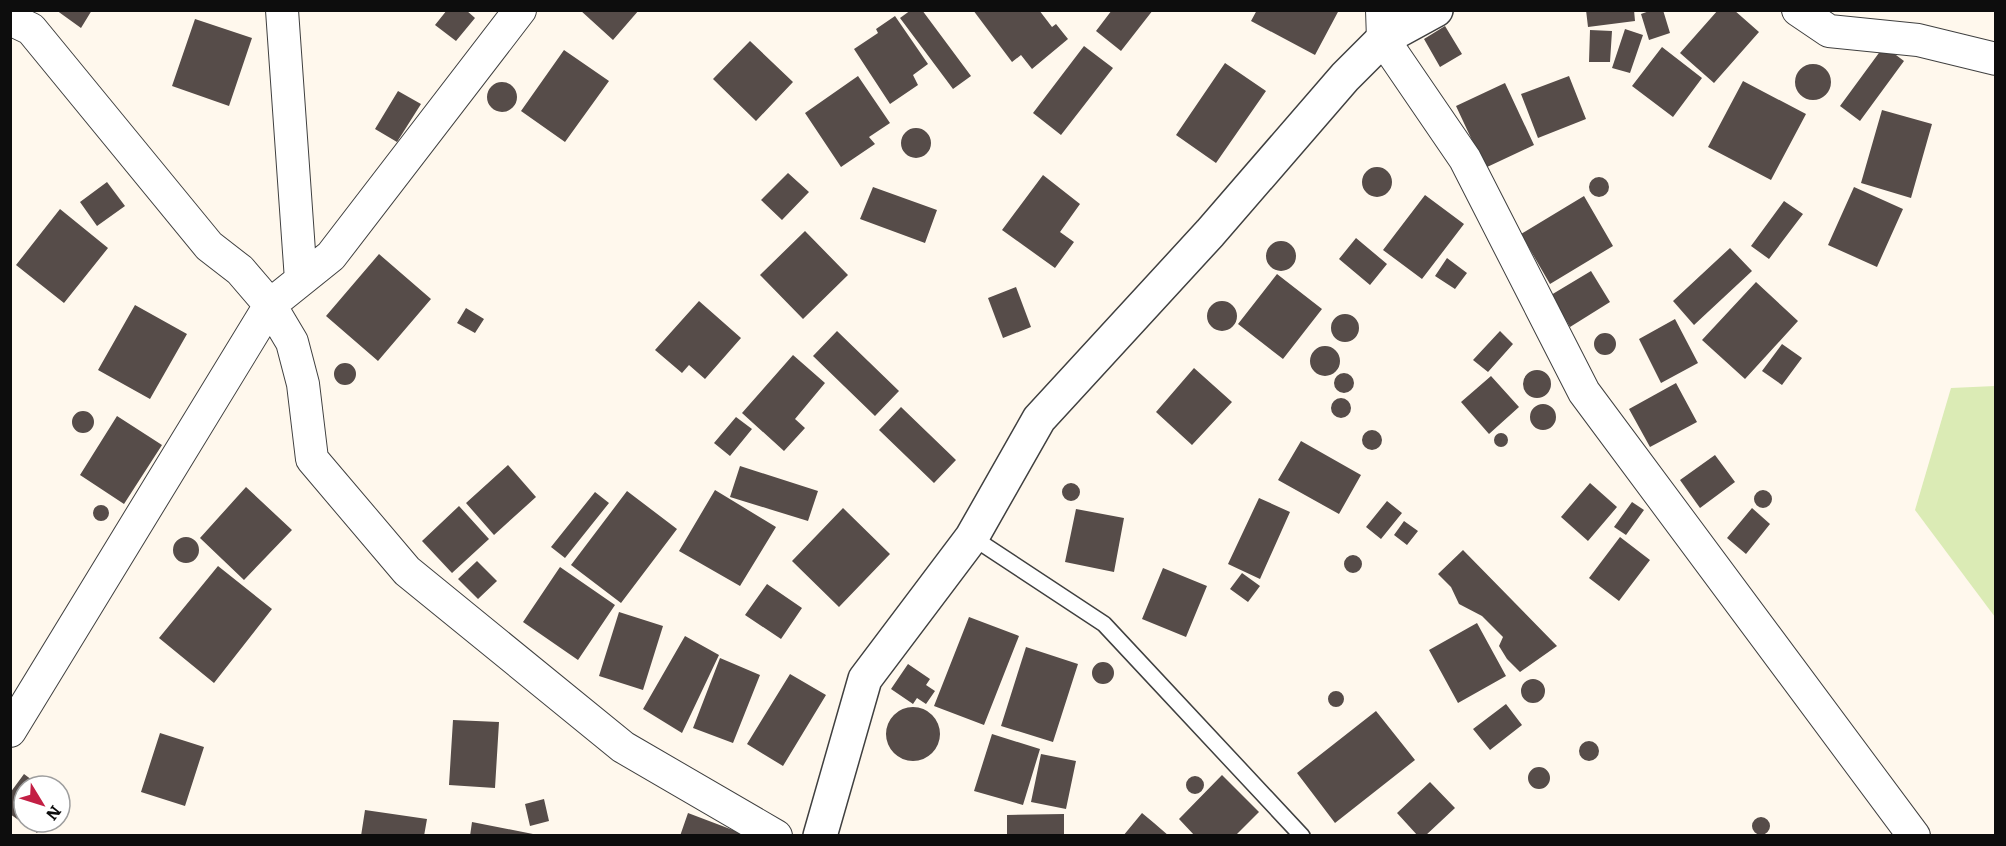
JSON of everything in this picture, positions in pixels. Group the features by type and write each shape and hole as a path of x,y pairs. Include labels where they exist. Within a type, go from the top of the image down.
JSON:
{"street":[{"path":"282,10 301,280"},
{"path":"10,731 270,305 331,256 520,10"},
{"path":"820,836 865,679 972,537 1039,419 1210,233 1346,77 1383,25 1436,10"},
{"path":"1798,10 1829,31 1918,40 1995,59"},
{"path":"10,19 31,29 209,246 240,270 270,305 292,342 303,384 312,459 407,572 623,747 776,836"},
{"path":"1383,25 1465,159 1584,392 1914,836"}],"lane":[{"path":"972,537 1104,624 1302,836"}],"green space":[{"path":"1996,386 1995,617 1915,510 1951,388"}],"building":[{"path":"56,10 92,10 81,28"},
{"path":"447,10 466,10 475,18 456,41 435,25"},
{"path":"580,10 639,10 613,40"},
{"path":"911,10 922,10 971,76 953,89 900,18"},
{"path":"973,10 1039,10 1052,27 1056,24 1068,39 1032,69 1021,55 1012,62"},
{"path":"1112,10 1153,10 1121,51 1096,31"},
{"path":"1257,10 1339,10 1315,55 1251,21"},
{"path":"1586,10 1634,10 1635,21 1588,27"},
{"path":"1652,10 1663,10 1670,33 1649,40 1641,14"},
{"path":"1718,10 1734,10 1759,32 1714,83 1680,53"},
{"path":"895,16 928,64 913,75 918,85 890,104 854,49 878,33 876,29"},
{"path":"195,19 252,38 229,106 172,86"},
{"path":"1445,26 1462,54 1440,67 1424,39"},
{"path":"1625,29 1643,35 1630,73 1612,68"},
{"path":"1590,30 1612,31 1610,62 1589,62"},
{"path":"750,41 793,82 756,121 713,79"},
{"path":"1084,46 1113,68 1061,135 1033,113"},
{"path":"1884,46 1904,61 1860,121 1840,106"},
{"path":"1662,47 1702,78 1673,117 1632,86"},
{"path":"564,50 609,81 565,142 521,111"},
{"path":"1225,63 1266,91 1216,163 1176,135"},
{"path":"1813,64 1826,69 1831,82 1826,95 1813,100 1800,95 1795,82 1800,69"},
{"path":"858,76 890,123 869,137 875,144 841,167 805,113"},
{"path":"1569,76 1586,119 1538,138 1521,94"},
{"path":"1743,81 1806,114 1771,180 1708,147"},
{"path":"502,82 512,87 517,97 512,107 502,112 492,107 487,97 492,87"},
{"path":"1505,83 1534,145 1485,168 1456,106"},
{"path":"398,91 421,104 397,142 375,129"},
{"path":"1882,110 1932,124 1911,198 1861,183"},
{"path":"916,128 927,132 931,143 927,154 916,158 905,154 901,143 905,132"},
{"path":"1377,167 1387,172 1392,182 1387,192 1377,197 1367,192 1362,182 1367,172"},
{"path":"788,173 809,192 782,220 761,200"},
{"path":"1043,175 1080,204 1060,232 1074,242 1055,268 1002,230"},
{"path":"1599,177 1606,180 1609,187 1606,194 1599,197 1592,194 1589,187 1592,180"},
{"path":"107,182 125,206 97,226 80,202"},
{"path":"873,187 937,210 925,243 860,219"},
{"path":"1854,187 1903,209 1877,267 1828,245"},
{"path":"1425,195 1464,224 1422,279 1383,250"},
{"path":"1584,196 1613,246 1550,284 1521,234"},
{"path":"1784,201 1803,214 1769,259 1751,246"},
{"path":"60,209 108,248 64,303 16,265"},
{"path":"805,231 848,275 803,319 760,275"},
{"path":"1356,238 1387,264 1370,285 1339,259"},
{"path":"1281,241 1292,245 1296,256 1292,267 1281,271 1270,267 1266,256 1270,245"},
{"path":"1730,248 1752,271 1694,325 1673,301"},
{"path":"379,254 431,299 378,361 326,316"},
{"path":"1447,258 1467,273 1455,289 1435,276"},
{"path":"1591,271 1610,302 1570,327 1551,295"},
{"path":"1277,274 1322,309 1283,359 1238,324"},
{"path":"1756,282 1798,321 1745,379 1702,340"},
{"path":"1016,287 1031,327 1003,338 988,298"},
{"path":"699,301 741,338 705,379 689,365 682,373 655,350"},
{"path":"1222,301 1228,302 1236,310 1236,322 1228,330 1222,331 1216,330 1208,322 1207,316 1208,310 1216,302"},
{"path":"135,305 187,334 150,399 98,370"},
{"path":"466,308 484,319 475,333 457,323"},
{"path":"1345,314 1355,318 1359,328 1355,338 1345,342 1335,338 1331,328 1335,318"},
{"path":"1675,319 1698,363 1661,383 1639,339"},
{"path":"837,331 899,391 875,416 813,356"},
{"path":"1500,331 1513,344 1488,372 1473,360"},
{"path":"1605,333 1613,336 1616,344 1613,352 1605,355 1597,352 1594,344 1597,336"},
{"path":"1782,344 1802,358 1782,385 1762,371"},
{"path":"1325,346 1336,350 1340,361 1336,372 1325,376 1314,372 1310,361 1314,350"},
{"path":"793,355 825,383 795,419 805,428 784,451 742,413"},
{"path":"345,363 353,366 356,374 353,382 345,385 337,382 334,374 337,366"},
{"path":"1194,368 1232,402 1192,445 1156,412"},
{"path":"1537,370 1547,374 1551,384 1547,394 1537,398 1527,394 1523,384 1527,374"},
{"path":"1340,373 1348,373 1354,379 1354,387 1348,393 1340,393 1334,387 1334,379"},
{"path":"1491,376 1519,407 1489,434 1461,402"},
{"path":"1676,383 1697,422 1650,447 1629,409"},
{"path":"1341,398 1348,401 1351,408 1348,415 1341,418 1334,415 1331,408 1334,401"},
{"path":"1543,404 1552,408 1556,417 1552,426 1543,430 1534,426 1530,417 1534,408"},
{"path":"901,407 956,460 934,483 879,430"},
{"path":"79,411 87,411 94,418 94,426 87,433 79,433 72,426 72,418"},
{"path":"117,416 162,445 124,504 80,475"},
{"path":"736,417 752,429 730,456 714,443"},
{"path":"1372,430 1379,433 1382,440 1379,447 1372,450 1365,447 1362,440 1365,433"},
{"path":"1498,433 1504,433 1508,440 1504,447 1498,447 1494,443 1494,437"},
{"path":"1301,441 1361,475 1339,514 1278,480"},
{"path":"1715,455 1735,482 1700,508 1680,480"},
{"path":"508,465 536,497 494,535 466,503"},
{"path":"740,466 818,491 808,521 730,497"},
{"path":"1067,483 1075,483 1080,488 1078,499 1067,501 1062,496 1062,488"},
{"path":"1590,483 1617,507 1588,541 1561,517"},
{"path":"246,487 292,530 244,580 200,538"},
{"path":"715,490 776,527 740,586 679,551"},
{"path":"1763,490 1771,495 1772,499 1767,507 1763,508 1755,503 1754,499 1759,491"},
{"path":"627,491 677,529 621,603 571,565"},
{"path":"595,492 609,503 565,558 551,547"},
{"path":"1259,498 1290,512 1260,579 1228,564"},
{"path":"1387,501 1402,513 1381,539 1366,527"},
{"path":"1632,502 1644,510 1626,535 1614,527"},
{"path":"101,505 109,513 101,521 93,513"},
{"path":"459,506 489,539 452,573 422,541"},
{"path":"843,508 890,554 839,607 792,561"},
{"path":"1752,508 1770,524 1746,554 1727,538"},
{"path":"1076,509 1124,518 1114,572 1065,562"},
{"path":"1404,521 1418,531 1407,545 1394,535"},
{"path":"186,537 195,541 199,550 195,559 186,563 177,559 173,550 177,541"},
{"path":"1620,537 1650,560 1619,601 1589,578"},
{"path":"1463,550 1557,646 1520,672 1507,659 1499,646 1503,637 1482,616 1459,604 1451,587 1438,574"},
{"path":"1353,555 1359,558 1362,564 1359,570 1353,573 1347,570 1344,564 1347,558"},
{"path":"477,561 497,581 478,599 458,579"},
{"path":"218,566 272,609 214,683 159,638"},
{"path":"560,567 615,605 578,660 523,622"},
{"path":"1163,568 1207,586 1186,637 1142,619"},
{"path":"1242,573 1260,586 1248,602 1230,589"},
{"path":"767,584 802,608 781,639 745,615"},
{"path":"619,612 663,626 643,690 599,676"},
{"path":"969,617 1019,636 984,725 934,706"},
{"path":"1477,623 1506,676 1458,703 1429,650"},
{"path":"685,636 719,655 682,733 643,709"},
{"path":"1026,647 1078,664 1053,742 1001,726"},
{"path":"720,658 760,675 733,743 693,728"},
{"path":"1103,662 1111,665 1114,673 1111,681 1103,684 1095,681 1092,673 1095,665"},
{"path":"908,664 930,679 926,685 935,691 926,704 917,698 913,704 891,689"},
{"path":"790,674 826,695 783,766 747,744"},
{"path":"1533,679 1542,682 1545,691 1542,700 1533,703 1524,700 1521,691 1524,682"},
{"path":"1336,691 1344,699 1336,707 1328,699"},
{"path":"1506,704 1522,725 1490,750 1473,729"},
{"path":"908,707 918,707 928,711 936,719 940,734 936,749 928,757 918,761 908,761 898,757 890,749 886,739 886,729 890,719 898,711"},
{"path":"1376,711 1415,760 1335,823 1297,773"},
{"path":"453,720 499,722 495,788 449,785"},
{"path":"160,733 204,747 185,806 141,792"},
{"path":"992,734 1040,749 1023,805 974,791"},
{"path":"1589,741 1596,744 1599,751 1596,758 1589,761 1582,758 1579,751 1582,744"},
{"path":"1041,754 1076,761 1066,809 1031,802"},
{"path":"1539,767 1547,770 1550,778 1547,786 1539,789 1531,786 1528,778 1531,770"},
{"path":"1222,775 1259,812 1235,836 1195,836 1179,819"},
{"path":"1195,776 1201,779 1204,785 1201,791 1195,794 1189,791 1186,785 1189,779"},
{"path":"1430,782 1455,808 1425,836 1418,836 1397,813"},
{"path":"12,790 12,815 10,814"},
{"path":"544,799 549,821 530,826 525,804"},
{"path":"365,810 427,819 424,836 361,836"},
{"path":"688,813 746,835 746,836 680,836"},
{"path":"1142,813 1154,823 1169,836 1123,836"},
{"path":"1064,814 1064,836 1007,836 1007,815"},
{"path":"1761,817 1767,820 1770,826 1767,832 1761,835 1755,832 1752,826 1755,820"},
{"path":"472,822 533,834 533,836 470,836"}]}
